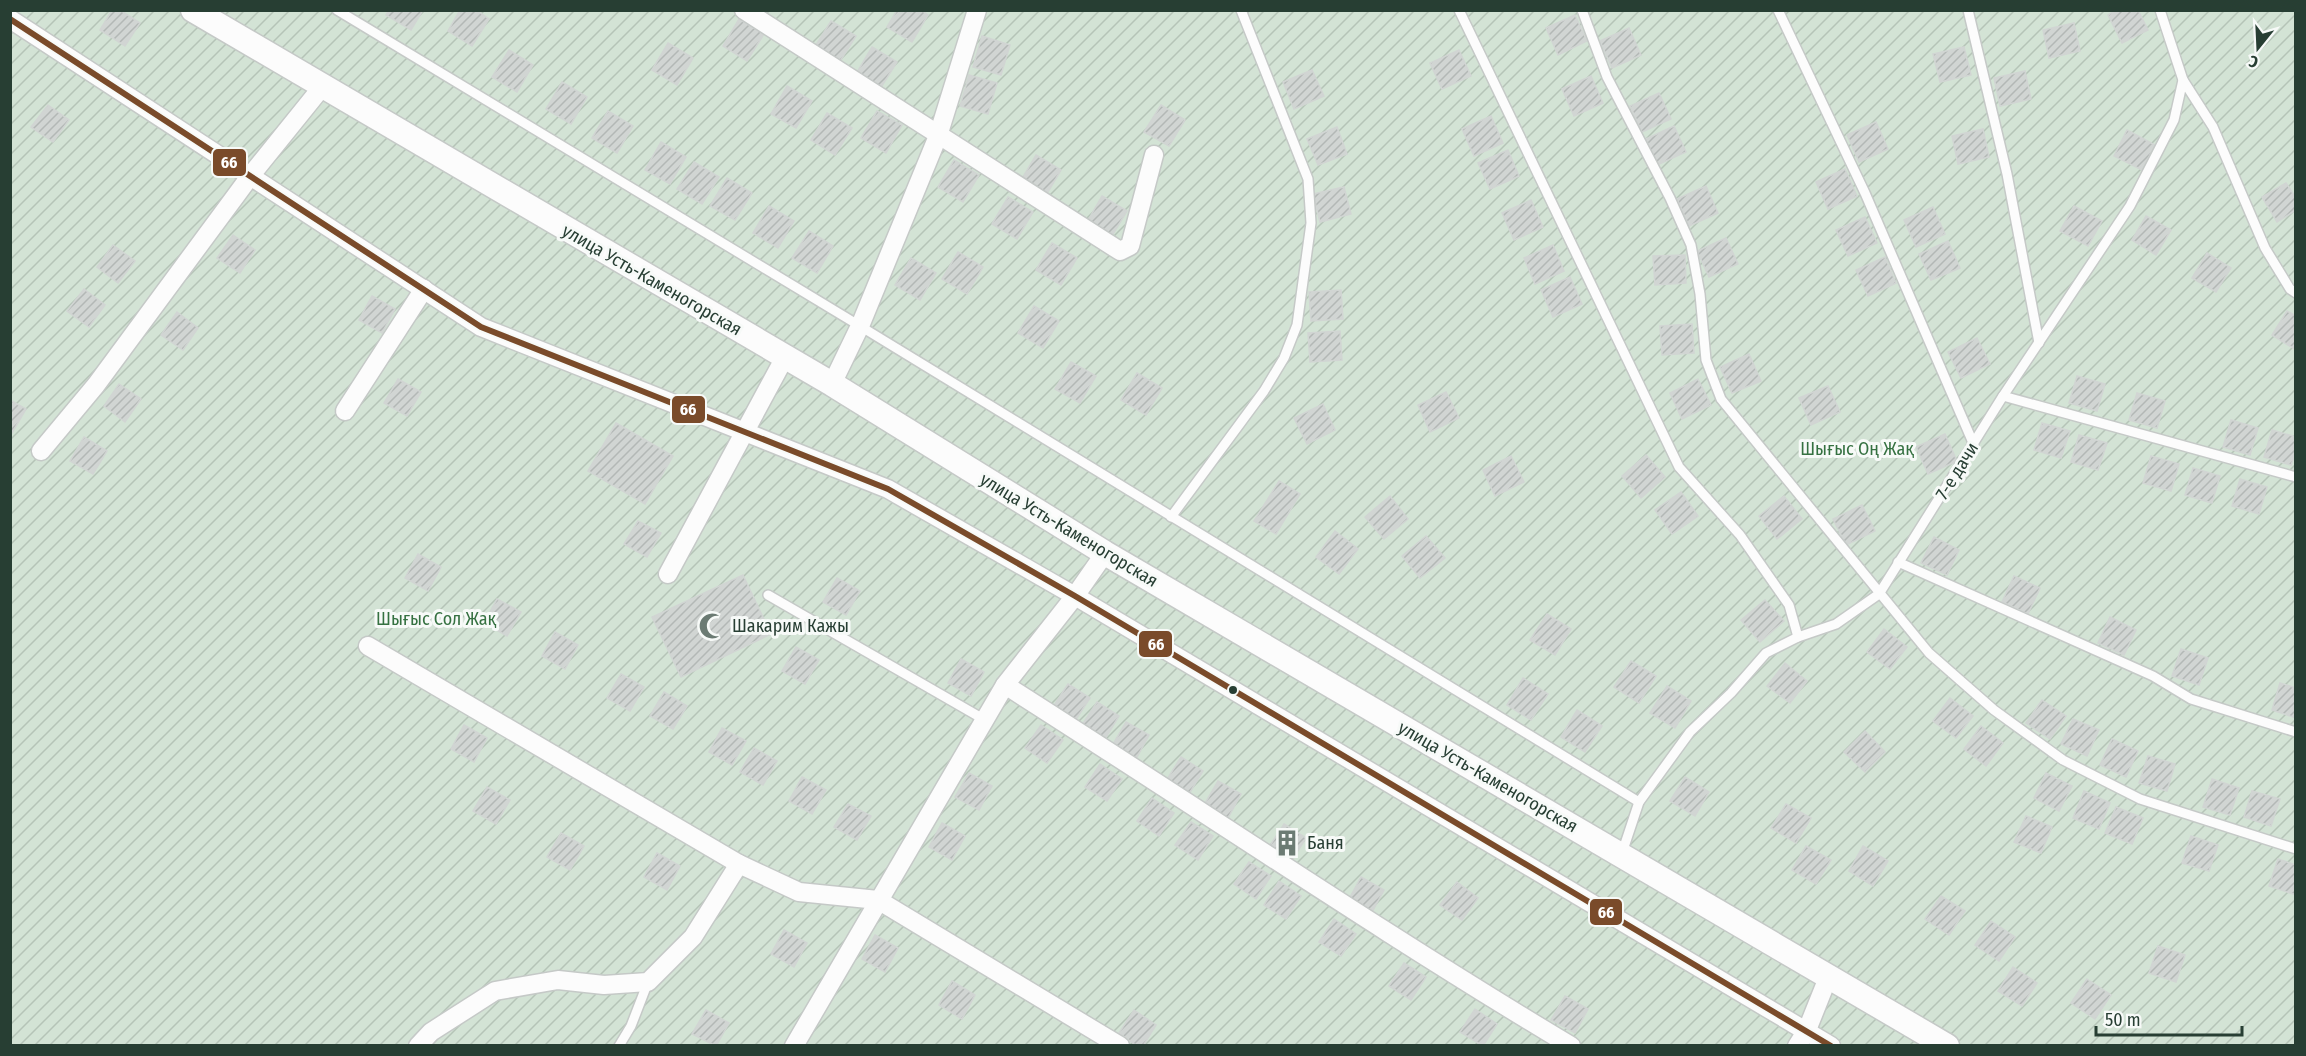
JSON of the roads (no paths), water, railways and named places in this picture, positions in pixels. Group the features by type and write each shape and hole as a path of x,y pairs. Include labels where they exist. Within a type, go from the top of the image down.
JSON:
{"street":[{"name":"улица Усть-Каменогорская","path":"193,10 832,384 1106,553 1947,1046"},
{"path":"744,10 1120,251 1130,246 1154,155"},
{"path":"832,384 860,326 938,136 976,10"},
{"path":"10,19 481,327 888,489 1075,596 1832,1046"},
{"path":"41,451 96,385 251,175 322,87"},
{"path":"345,411 424,289"},
{"path":"668,574 785,357"},
{"path":"794,1046 1005,686 1106,553"},
{"path":"368,646 739,864 799,892 878,900 1120,1046"},
{"path":"1005,686 1199,808 1457,978 1571,1046"},
{"path":"418,1046 431,1032 495,990 558,980 604,985 648,982 693,937 739,864"},
{"path":"1797,1046 1808,1030 1829,975"}],"lane":[{"path":"337,10 860,326 1639,802"},
{"path":"1171,517 1264,391 1284,358 1298,325 1311,223 1308,179 1241,10"},
{"path":"1459,10 1679,467 1740,535 1789,605 1798,637"},
{"path":"1582,10 1607,76 1670,198 1691,246 1700,294 1706,360 1721,399 1929,653 1994,710 2063,760 2140,799 2295,849"},
{"path":"1778,10 1865,193 1974,445"},
{"path":"1968,10 2007,174 2039,343"},
{"path":"2160,10 2183,80 2212,127 2265,248 2290,289 2295,293"},
{"name":"7-е дачи","path":"1622,855 1639,802 1690,732 1731,693 1766,653 1798,637 1836,624 1879,594 2003,396 2130,206 2174,120 2183,80"},
{"path":"2003,396 2295,477"},
{"path":"1898,562 2152,676 2191,699 2295,732"},
{"path":"768,595 985,720"},
{"path":"619,1046 631,1026 648,982"}],"place":[{"name":"Шакарим Кажы","path":"712,626"},
{"name":"Баня","path":"1287,843"}],"park label":[{"name":"Шығыс Оң Жақ","path":"1857,449"},
{"name":"Шығыс Сол Жақ","path":"436,619"}]}
